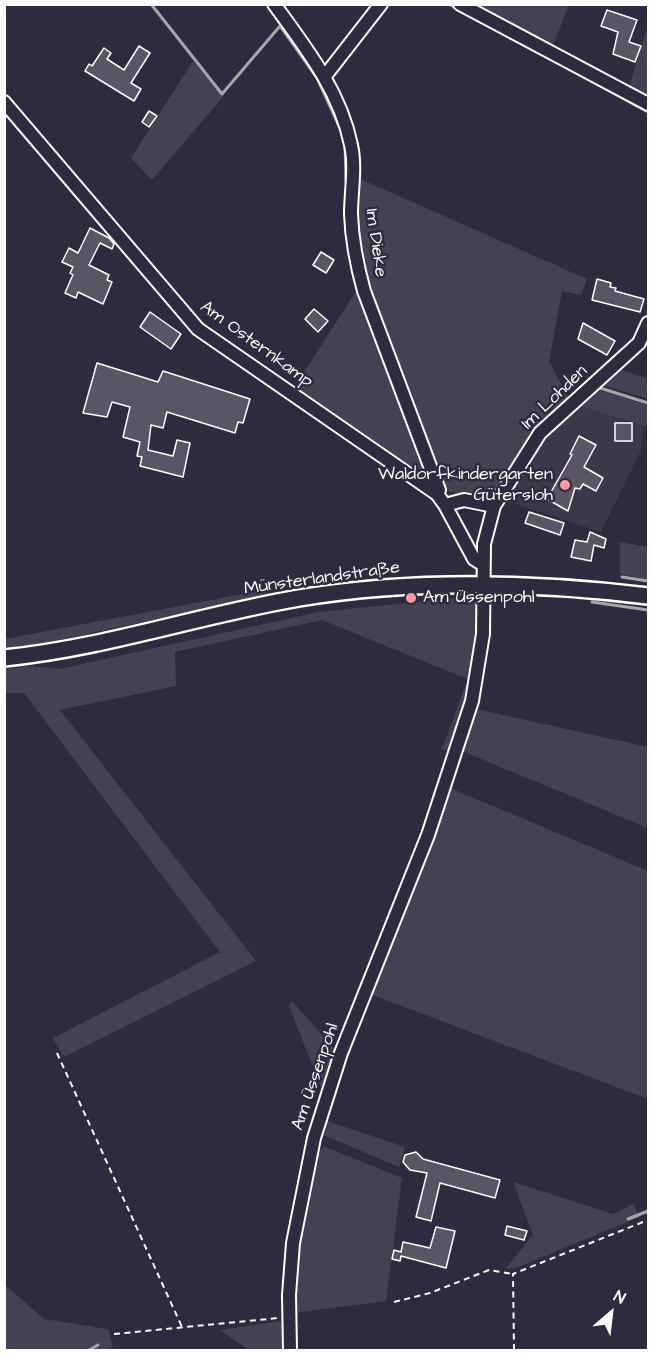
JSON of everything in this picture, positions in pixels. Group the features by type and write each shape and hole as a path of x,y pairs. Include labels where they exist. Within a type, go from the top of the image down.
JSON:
{"main road":[{"name":"Münsterlandstraße","path":"4,658 81,646 300,598 388,588 483,584 572,586 648,596"}],"street":[{"name":"Im Dieke","path":"274,4 325,76 342,113 352,146 351,215 360,274 441,500"},
{"path":"325,76 381,4"},
{"path":"460,4 648,104"},
{"name":"Am Osternkamp","path":"4,102 198,329 441,500 474,559 482,564"},
{"name":"Im Lohden","path":"483,584 482,564 494,506 540,433 639,344 648,323"},
{"path":"441,500 464,500 494,506"},
{"name":"Am Üssenpohl","path":"290,1350 289,1317 293,1244 314,1138 341,1053 428,836 472,701 483,634 483,584"}],"path":[{"path":"57,1053 182,1328"},
{"path":"394,1302 430,1293 489,1270 513,1274 518,1270 648,1220"},
{"path":"513,1274 514,1350"},
{"path":"114,1334 289,1317"}],"shaded area":[{"path":"469,5 569,5 551,50"},
{"path":"648,25 648,101 628,91"},
{"path":"193,61 223,97 152,180 131,158"},
{"path":"358,178 587,279 581,295 562,291 549,361 569,399 536,431 492,501 446,491 368,287 359,242"},
{"path":"359,287 431,480 428,481 293,389"},
{"path":"619,369 648,379 648,399 602,385"},
{"path":"595,389 648,405 648,427 576,405"},
{"path":"576,405 643,426 641,450 601,532 503,500 544,436"},
{"path":"620,542 648,547 648,579 620,574"},
{"path":"264,590 272,594 31,646 5,648 5,639"},
{"path":"476,596 479,633 473,688 452,752 442,749 468,679 322,620 175,652 176,686 60,710 256,961 64,1057 53,1038 220,952 24,693 5,693 5,669 31,666 59,669 319,612"},
{"path":"476,709 648,747 648,828 462,751"},
{"path":"450,788 648,871 648,1099 370,994"},
{"path":"292,1001 335,1050 321,1087 289,1006"},
{"path":"324,1120 405,1147 399,1167 321,1134"},
{"path":"325,1147 402,1178 386,1301 293,1313 298,1244 318,1150"},
{"path":"513,1182 613,1214 633,1204 640,1217 513,1269 506,1268 533,1235"},
{"path":"4,1284 44,1319 108,1329 113,1347 107,1350 5,1350"},
{"path":"280,1321 286,1326 284,1350 249,1350 220,1330"}],"building":[{"path":"607,10 637,20 629,42 641,46 635,62 613,54 618,32 601,26"},
{"path":"139,46 150,53 131,83 141,89 134,101 85,71 89,64 92,66 104,48 111,53 107,59 124,70"},
{"path":"149,111 157,116 149,127 142,122"},
{"path":"90,228 109,238 114,244 112,249 100,243 89,265 109,275 107,280 112,282 103,304 78,292 76,298 65,293 73,275 70,273 73,267 62,262 69,248 78,253"},
{"path":"321,252 334,260 326,273 313,265"},
{"path":"597,279 611,283 610,287 616,288 615,291 644,299 640,312 592,300"},
{"path":"314,309 328,321 318,332 305,319"},
{"path":"150,312 181,334 171,349 140,327"},
{"path":"583,323 615,341 607,355 578,339"},
{"path":"97,363 158,382 163,371 250,399 243,423 238,422 235,433 167,412 163,428 151,425 148,450 173,456 177,440 190,443 183,477 140,466 142,457 137,456 140,442 123,437 130,407 112,402 107,417 83,413"},
{"path":"615,423 632,423 632,441 615,441"},
{"name":"Waldorfkindergarten Gütersloh","path":"579,436 596,445 584,467 603,478 596,491 583,484 580,489 575,488 568,511 547,499 572,455 570,454"},
{"path":"529,512 564,523 560,535 525,523"},
{"path":"590,532 606,539 604,548 594,545 591,561 571,557 575,540 587,542"},
{"path":"416,1152 423,1159 500,1180 495,1198 440,1183 431,1221 416,1217 427,1173 410,1170 403,1162 405,1155"},
{"path":"507,1226 527,1231 524,1240 505,1235"},
{"path":"436,1227 455,1231 446,1268 401,1256 400,1261 392,1259 394,1250 401,1252 403,1242 430,1248"}],"waterway":[{"path":"151,4 222,94 280,26 317,78 343,135"},
{"path":"449,4 459,10"},
{"path":"555,61 648,112"},
{"path":"345,144 346,181"},
{"path":"600,388 648,403"},
{"path":"622,577 648,581"},
{"path":"592,602 648,610"},
{"path":"628,1219 648,1211"},
{"path":"89,1350 98,1345"}],"place":[{"name":"Waldorfkindergarten Gütersloh","path":"565,485"},
{"name":"Am Üssenpohl","path":"411,598"}]}
